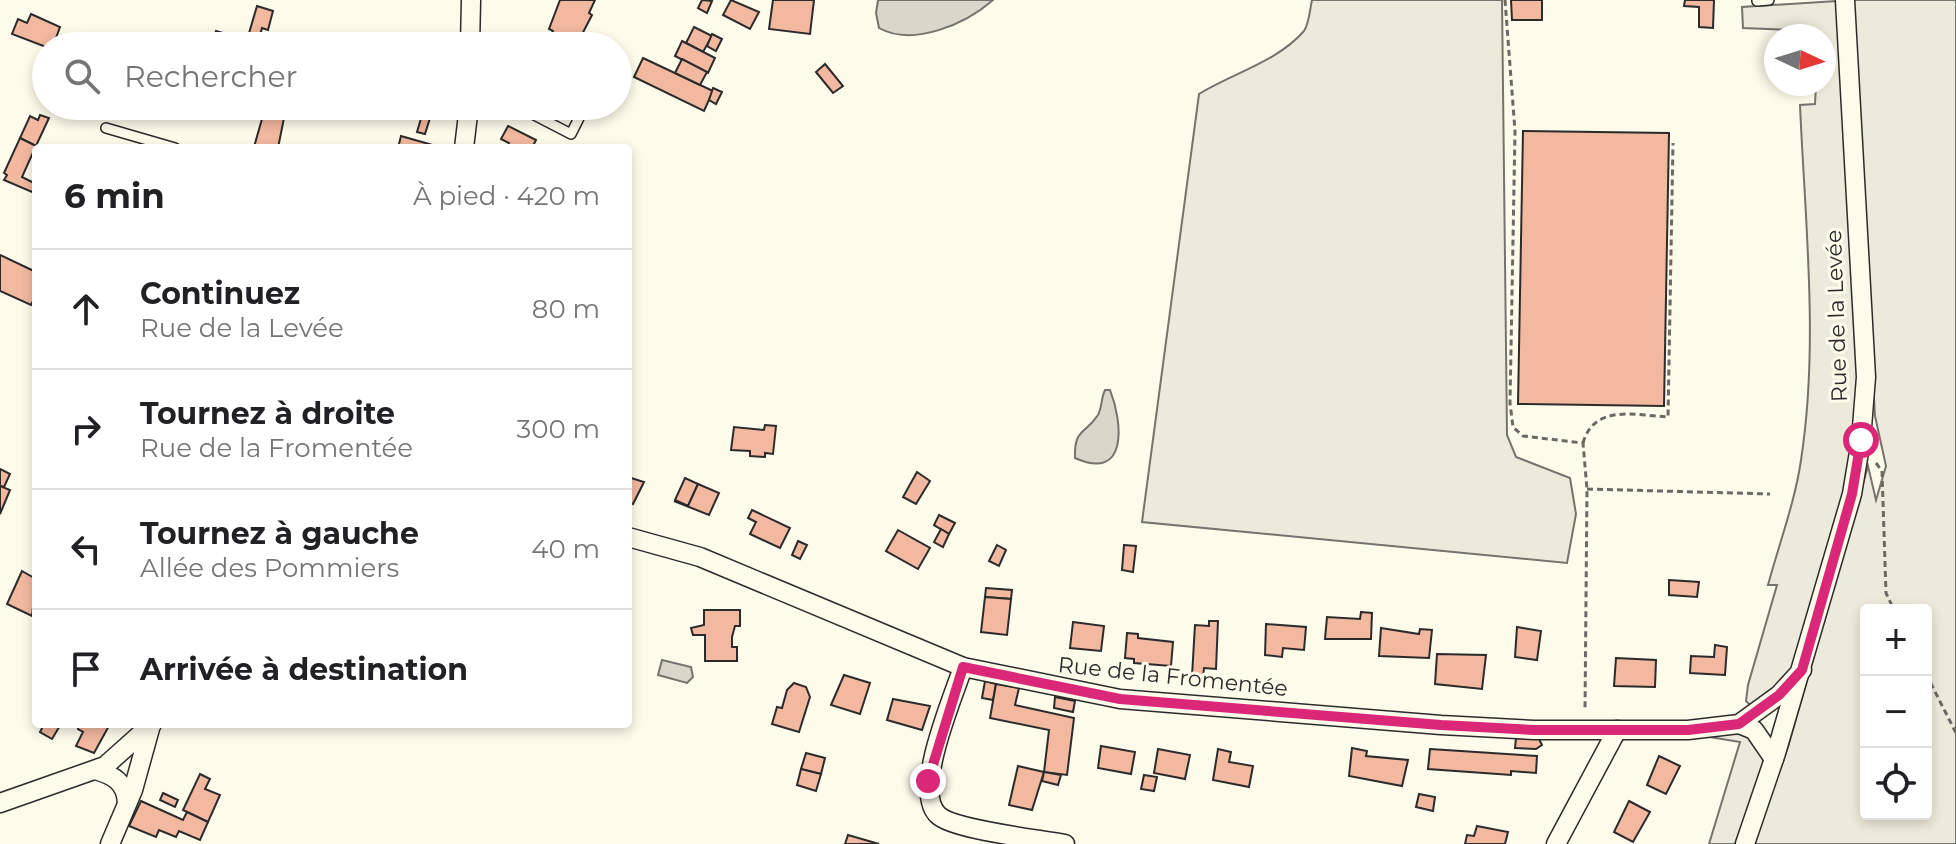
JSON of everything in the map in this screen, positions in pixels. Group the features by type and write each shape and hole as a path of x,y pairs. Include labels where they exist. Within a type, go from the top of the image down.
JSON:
{"street":[{"path":"470,32 471,0"},
{"name":"Rue de la Levée","path":"1745,844 1802,670 1852,494 1861,440 1866,377 1845,0"},
{"path":"464,144 467,120"},
{"name":"Rue de la Fromentée","path":"632,538 700,557 963,667 1120,699 1441,725 1688,730 1739,724 1779,695 1802,670"},
{"path":"963,667 928,781 929,802 939,817 963,825 1065,844"},
{"path":"1739,724 1754,730 1774,759"},
{"path":"0,803 105,766 149,728"},
{"path":"110,844 151,728"},
{"path":"1556,844 1617,730"},
{"path":"95,770 112,775 120,783 127,792 127,803"}],"lane":[{"path":"1757,1 1769,0"},
{"path":"544,120 571,134 578,120"},
{"path":"106,128 161,144"}],"path":[{"path":"1505,0 1515,131 1510,403 1513,427 1534,438 1583,443"},
{"path":"1585,730 1587,489 1583,443 1595,421 1611,413 1668,417 1673,143"},
{"path":"1861,440 1882,471 1886,593 1891,604"},
{"path":"1587,489 1770,494"},
{"path":"1927,676 1956,733"},
{"path":"1951,723 1956,720"}],"shaded area":[{"path":"878,0 993,0 954,24 923,34 907,35 879,28 876,13"},
{"path":"1312,0 1502,0 1507,435 1516,457 1570,478 1576,514 1567,563 1142,522 1199,94 1268,59 1293,42 1306,28"},
{"path":"1851,0 1956,0 1956,844 1751,844 1788,747 1868,466 1876,500 1886,466 1875,416"},
{"path":"1837,1 1860,384 1847,493 1794,669 1753,708 1746,701 1748,685 1777,585 1768,585 1795,491 1806,416 1810,328 1800,105 1815,104 1815,96 1836,96 1836,24 1764,24 1764,29 1743,28 1742,7"},
{"path":"1105,390 1110,390 1119,432 1113,456 1105,462 1092,463 1075,458 1078,436 1098,415"},
{"path":"662,660 691,667 693,677 687,683 658,675"},
{"path":"1747,731 1768,758 1735,844 1709,844 1740,742 1704,736"}],"building":[{"path":"560,0 595,0 583,32 552,32 549,29"},
{"path":"702,0 712,1 707,13 698,8"},
{"path":"731,0 759,12 750,29 723,15"},
{"path":"773,0 814,0 810,34 769,29"},
{"path":"1511,0 1542,0 1542,20 1512,20"},
{"path":"1685,0 1714,0 1713,28 1699,27 1699,7 1684,6"},
{"path":"257,6 273,11 268,30 262,28 261,32 249,32"},
{"path":"31,14 60,27 58,32 32,32 32,42 12,34 18,19 27,23"},
{"path":"694,27 712,36 703,52 686,43"},
{"path":"712,34 722,39 716,51 707,46"},
{"path":"682,41 715,58 708,73 675,56"},
{"path":"643,58 713,91 704,111 634,77"},
{"path":"682,59 707,72 700,85 675,73"},
{"path":"825,64 843,86 833,93 816,72"},
{"path":"713,88 722,92 716,104 709,100"},
{"path":"30,116 32,120 48,120 37,144 20,138"},
{"path":"262,120 284,120 279,144 255,144"},
{"path":"421,120 429,120 425,134 417,132"},
{"path":"508,126 536,140 534,144 509,144 501,139"},
{"path":"1523,131 1669,133 1664,406 1518,404"},
{"path":"401,136 429,144 399,144"},
{"path":"20,138 32,144 32,155 22,177 32,182 32,192 4,180 7,175 4,173"},
{"path":"0,255 32,270 31,305 0,291"},
{"path":"765,425 776,426 773,454 750,456 750,451 731,450 734,427 764,430"},
{"path":"0,469 10,474 4,487 0,486"},
{"path":"917,472 930,481 916,504 903,497"},
{"path":"632,478 644,482 632,503"},
{"path":"685,478 698,484 688,506 675,500"},
{"path":"698,484 719,493 709,515 674,501 688,506"},
{"path":"0,486 10,490 0,514"},
{"path":"752,510 790,528 780,548 750,534 756,522 748,518"},
{"path":"939,515 955,523 949,534 934,525"},
{"path":"941,529 949,534 943,547 934,542"},
{"path":"898,530 930,548 918,569 886,551"},
{"path":"798,541 807,545 800,559 792,555"},
{"path":"997,545 1006,550 999,566 989,561"},
{"path":"1124,545 1136,546 1133,572 1122,570"},
{"path":"22,571 32,577 32,616 7,604"},
{"path":"1669,580 1699,582 1697,597 1669,595"},
{"path":"986,588 1012,590 1011,599 985,597"},
{"path":"985,597 1011,599 1007,635 981,632"},
{"path":"704,610 740,610 740,626 735,626 732,637 732,647 737,647 737,661 705,661 705,635 693,635 691,628 704,625"},
{"path":"1361,612 1372,613 1371,639 1325,639 1327,617 1360,619"},
{"path":"1209,621 1218,621 1216,669 1204,668 1203,677 1192,676 1195,625 1209,626"},
{"path":"1073,622 1104,626 1101,651 1070,648"},
{"path":"1266,624 1306,627 1304,650 1283,648 1282,657 1265,655"},
{"path":"1517,627 1541,631 1537,660 1515,657"},
{"path":"1381,628 1419,634 1420,629 1432,630 1429,658 1379,656"},
{"path":"1127,633 1138,634 1138,638 1173,642 1171,666 1134,663 1134,659 1125,658"},
{"path":"1715,645 1727,647 1725,675 1690,673 1691,656 1714,657"},
{"path":"1437,654 1486,655 1482,689 1435,684"},
{"path":"1616,658 1656,660 1655,687 1614,686"},
{"path":"844,675 870,683 860,714 831,705"},
{"path":"985,681 996,684 993,700 982,698"},
{"path":"794,683 806,687 810,697 799,732 772,724 777,707 782,708 787,690"},
{"path":"996,684 1019,688 1015,705 1074,718 1067,775 1044,772 1049,730 990,718"},
{"path":"1055,697 1075,701 1073,712 1054,708"},
{"path":"893,699 930,706 922,730 887,720"},
{"path":"42,728 59,728 52,739 40,732"},
{"path":"108,728 94,753 76,746 83,732 78,729"},
{"path":"1516,738 1539,739 1542,745 1536,749 1515,748"},
{"path":"1101,746 1135,752 1131,774 1098,768"},
{"path":"1352,748 1367,751 1366,756 1408,760 1402,786 1349,776"},
{"path":"1158,749 1190,755 1185,779 1154,773"},
{"path":"1218,749 1231,752 1229,762 1253,766 1249,787 1213,780"},
{"path":"1430,749 1537,756 1536,773 1511,771 1511,775 1428,769"},
{"path":"806,753 825,758 821,774 801,769"},
{"path":"1659,756 1680,766 1666,794 1647,785"},
{"path":"1018,766 1044,772 1032,810 1009,805"},
{"path":"801,769 821,774 816,791 797,785"},
{"path":"1044,772 1061,775 1058,785 1042,781"},
{"path":"200,774 210,779 205,789 220,795 208,822 183,810"},
{"path":"1144,775 1157,777 1154,791 1141,789"},
{"path":"163,793 178,800 175,807 160,800"},
{"path":"1419,794 1435,797 1433,811 1416,807"},
{"path":"141,801 183,820 187,812 208,822 200,840 179,831 176,837 159,830 156,837 129,826"},
{"path":"1629,801 1650,812 1633,842 1614,832"},
{"path":"1477,826 1508,832 1505,844 1465,844 1467,835 1474,836"},
{"path":"848,835 879,844 845,844"}],"route":[{"path":"928,781 963,667 1120,699 1441,725 1534,730 1688,730 1739,724 1779,695 1802,670 1852,494 1861,440"}]}
